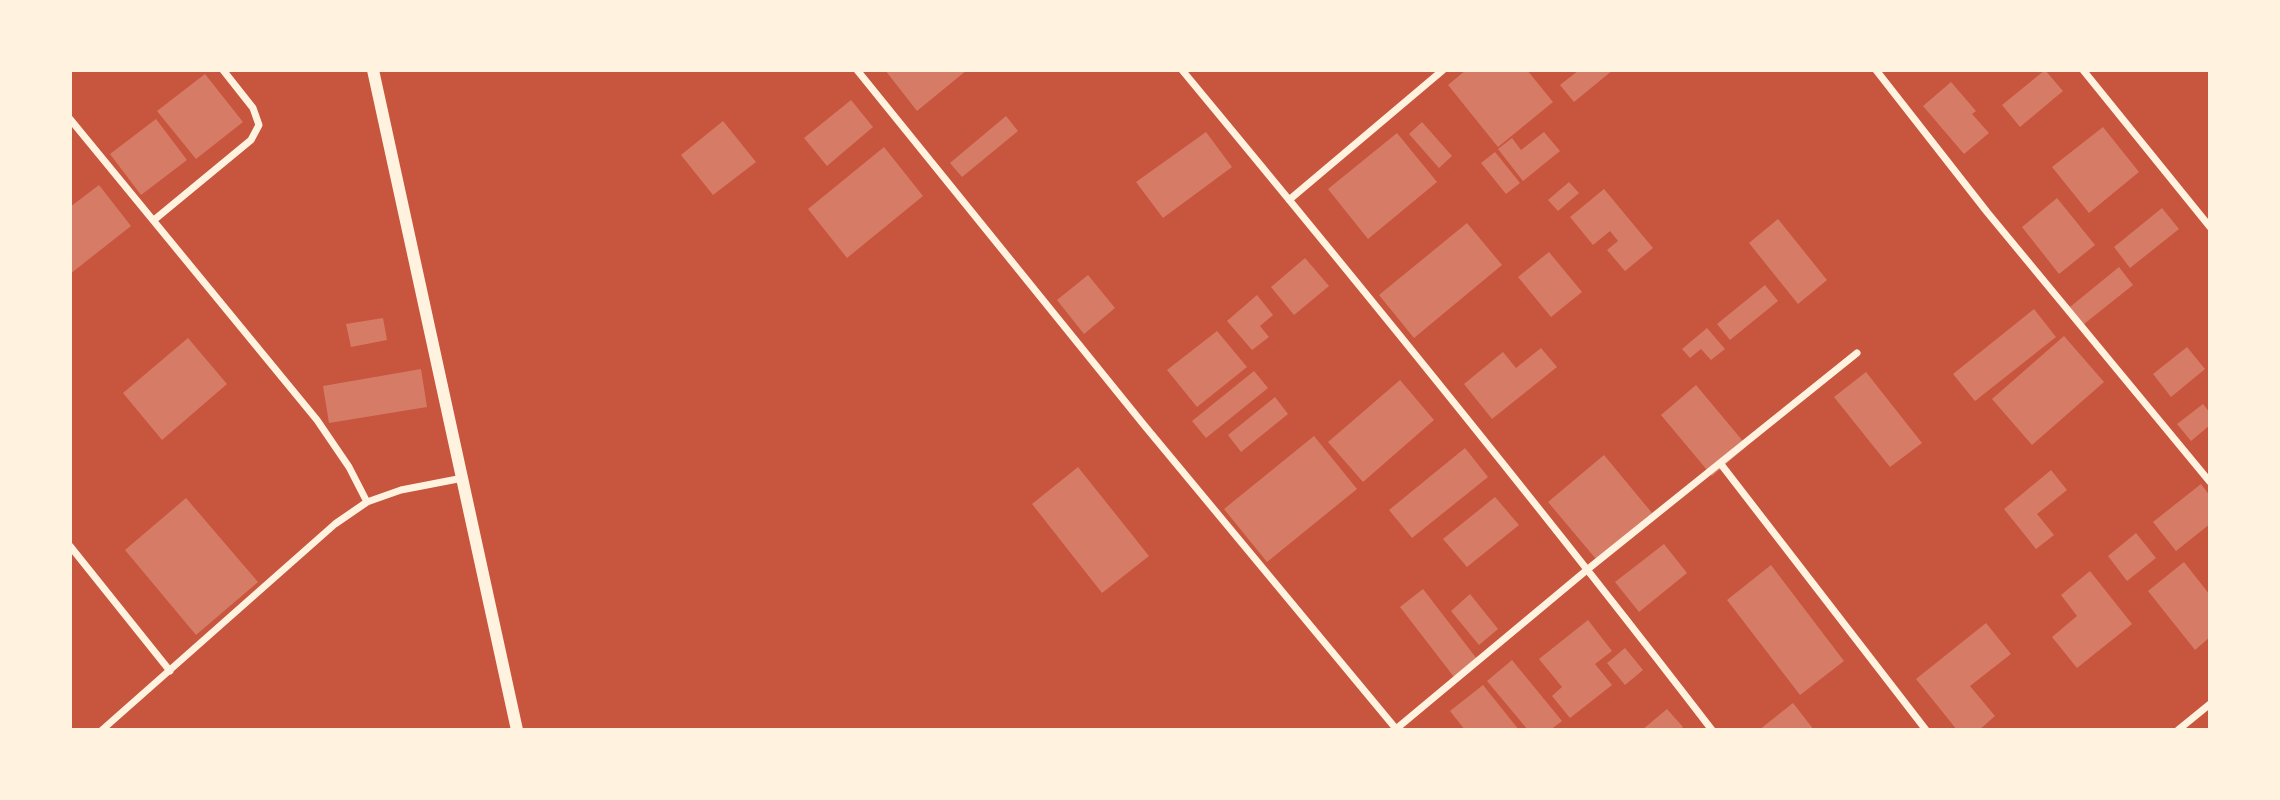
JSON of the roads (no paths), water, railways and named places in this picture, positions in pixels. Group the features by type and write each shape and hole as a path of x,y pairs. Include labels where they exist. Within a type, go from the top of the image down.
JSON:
{"street":[{"path":"154,220 251,141 259,125 253,108 223,70"},
{"path":"373,70 517,730"},
{"path":"857,70 1152,436 1397,730 1588,569 1857,352"},
{"path":"1182,70 1588,569 1712,730"},
{"path":"1289,200 1443,70"},
{"path":"1876,70 1987,212 2210,482"},
{"path":"2083,70 2210,227"},
{"path":"70,119 317,420 349,467 367,502"},
{"path":"1720,463 1926,730"},
{"path":"102,730 335,524 367,502 401,490 463,478"},
{"path":"70,546 170,671"},
{"path":"2178,730 2210,704"}]}
